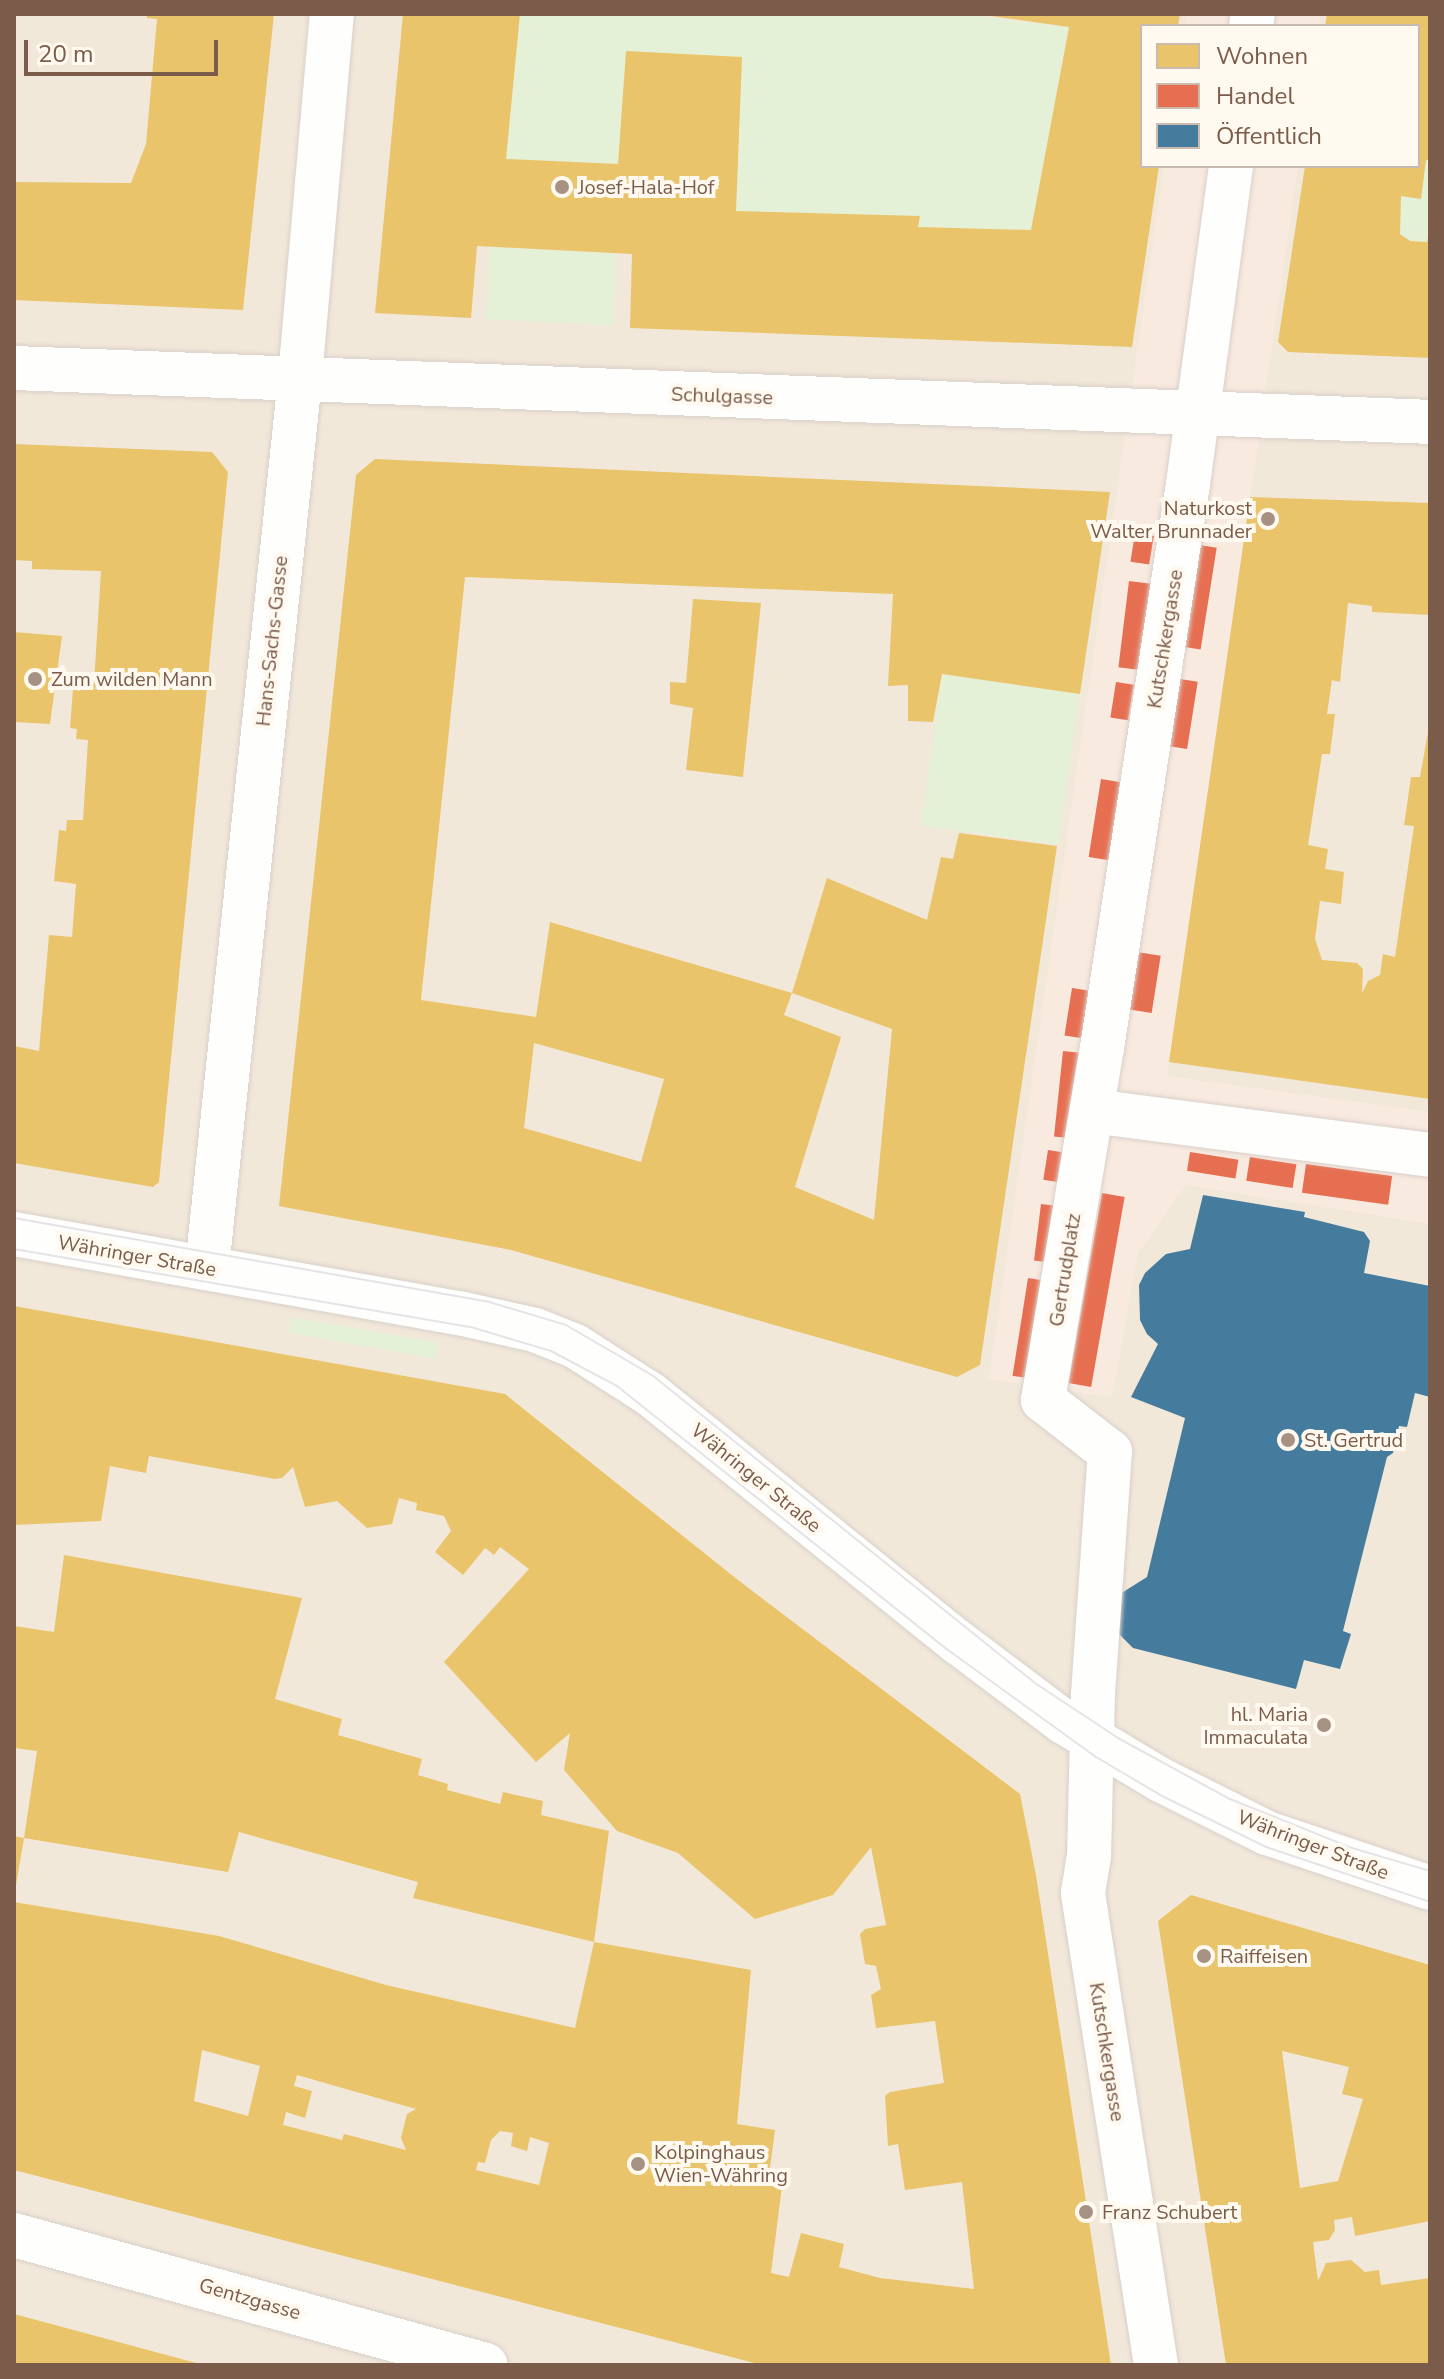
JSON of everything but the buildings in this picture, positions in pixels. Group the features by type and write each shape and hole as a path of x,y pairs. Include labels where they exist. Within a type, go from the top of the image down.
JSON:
{"street":[{"name":"Hans-Sachs-Gasse","path":"207,1268 300,378 332,14"},
{"name":"Kutschkergasse","path":"1092,1111 1197,414 1231,168"},
{"name":"Schulgasse","path":"14,368 1091,411 1421,421"},
{"path":"1092,1111 1430,1155"},
{"name":"Gertrudplatz","path":"1091,1738 1110,1452 1043,1400 1092,1111"},
{"name":"Währinger Straße","path":"14,1234 472,1316 535,1330 575,1346 650,1394 959,1643 1091,1738 1161,1780 1267,1833 1430,1888"},
{"name":"Kutschkergasse","path":"1091,1738 1089,1857 1083,1893 1156,2365"},
{"name":"Gentzgasse","path":"14,2235 485,2365"}],"shaded area":[{"path":"14,14 1430,14 1430,2365 14,2365"},
{"path":"1186,14 1320,14 1320,24 1186,24"},
{"path":"1164,168 1298,168 1167,1076 1430,1112 1430,1224 1186,1185 1138,1253 1112,1397 989,1379"}],"green space":[{"path":"520,14 960,14 1069,27 1031,230 918,227 919,216 736,211 742,58 618,164 506,159"},
{"path":"1426,160 1430,160 1427,242 1410,241 1400,234 1401,196 1421,199"},
{"path":"490,247 617,254 613,326 486,319"},
{"path":"942,674 1080,693 1058,845 921,826"},
{"path":"291,1317 438,1343 435,1359 288,1333"}],"tram line":[{"path":"14,1218 486,1301 566,1325 652,1375 1038,1685 1118,1738 1230,1799 1352,1848 1430,1871"},
{"path":"14,1249 474,1328 551,1351 617,1386 948,1650 1096,1757 1164,1797 1266,1847 1430,1902"}],"place":[{"name":"Josef-Hala-Hof","path":"562,187"},
{"name":"Naturkost Walter Brunnader","path":"1268,519"},
{"name":"Zum wilden Mann","path":"35,679"},
{"name":"St. Gertrud","path":"1288,1440"},
{"name":"hl. Maria Immaculata","path":"1324,1725"},
{"name":"Raiffeisen","path":"1204,1956"},
{"name":"Kolpinghaus Wien-Währing","path":"638,2164"},
{"name":"Franz Schubert","path":"1086,2212"}]}
